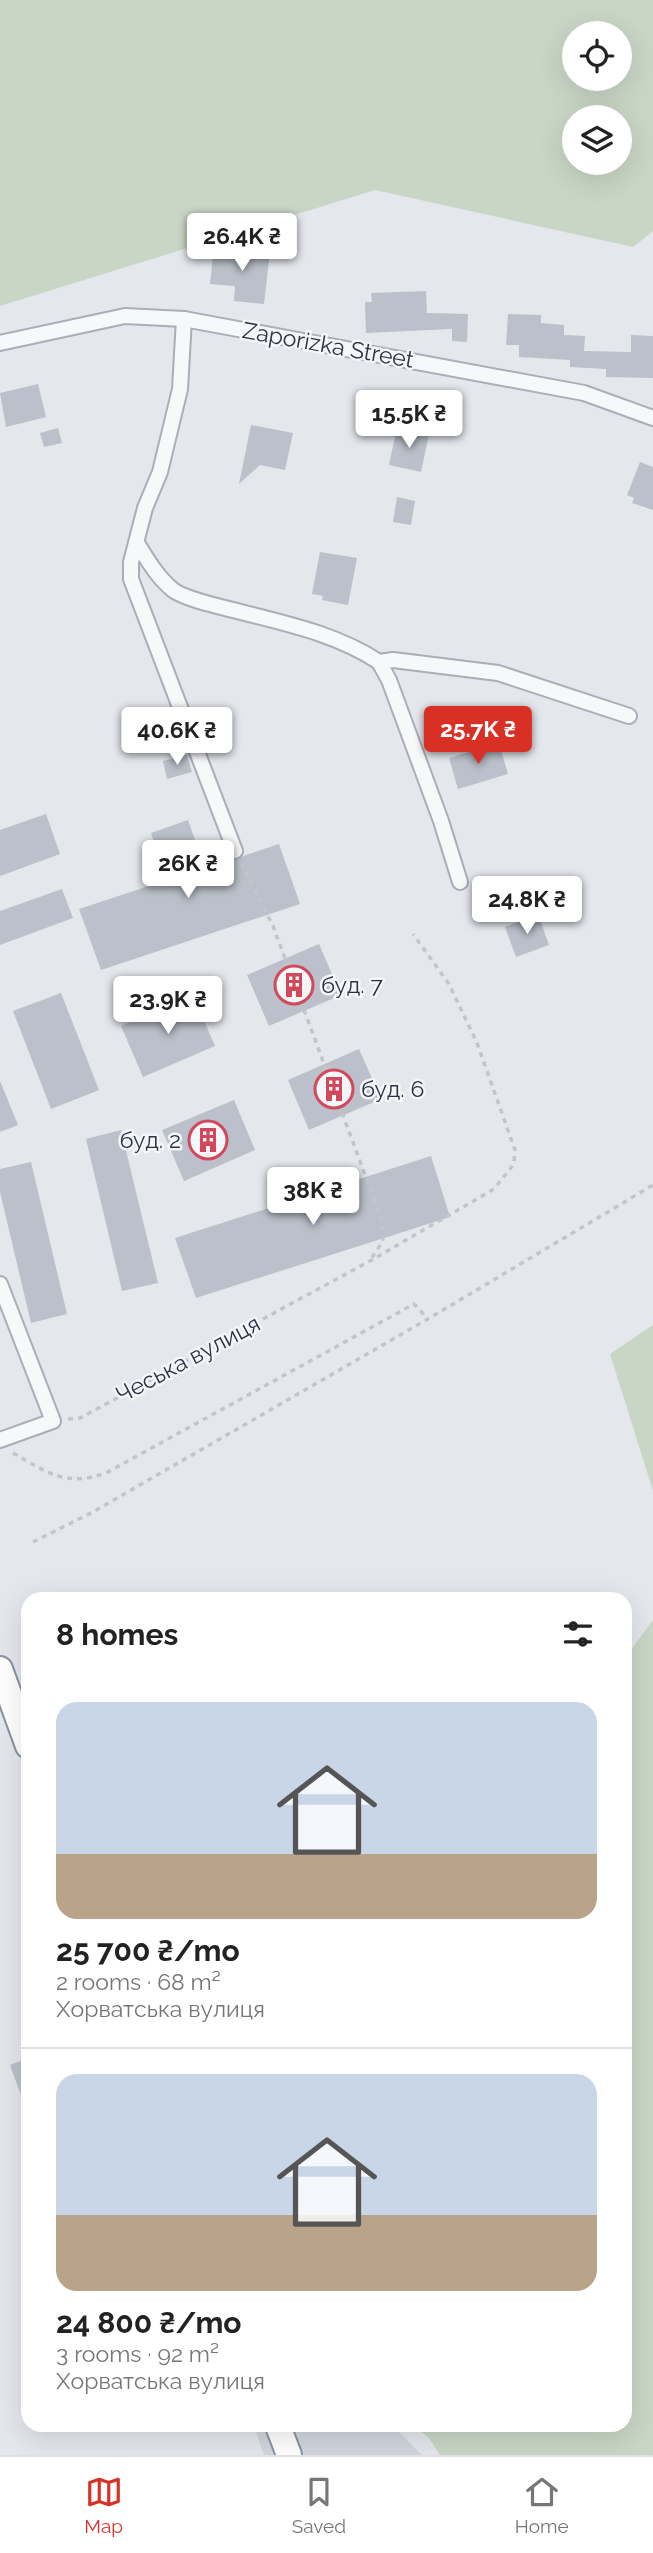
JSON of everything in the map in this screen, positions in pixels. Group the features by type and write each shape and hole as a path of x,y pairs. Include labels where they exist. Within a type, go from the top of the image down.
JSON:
{"highway":[{"path":"0,1669 21,1727"},
{"path":"280,2432 289,2455"}],"street":[{"name":"Zaporizka Street","path":"0,343 125,316 184,319 584,393 653,418"},
{"path":"184,319 180,389 160,472 145,508 131,562 131,579 235,851"},
{"path":"137,543 158,574 174,591 216,606 317,632 362,651 379,662 389,680 460,881"},
{"path":"379,662 393,660 498,673 629,716"},
{"path":"0,1284 53,1421 4,1444"}],"path":[{"path":"235,851 273,926 381,1218 383,1241 370,1261"},
{"name":"Чеська вулиця","path":"53,1421 80,1418 370,1261 494,1189 514,1164 515,1150 477,1043 449,984 413,934"},
{"path":"33,1542 93,1512 428,1319 653,1185"},
{"path":"4,1444 54,1475 71,1480 87,1480 106,1473 414,1304 428,1319"}],"shaded area":[{"path":"256,2432 399,2432 422,2455 264,2455"}],"green space":[{"path":"0,0 653,0 653,231 633,247 375,190 0,306"},
{"path":"653,1325 653,1491 610,1354"},
{"path":"653,1620 653,2455 440,2455 422,2432 632,2432 632,1648"}],"building":[{"path":"214,246 270,252 264,304 234,301 235,286 210,284"},
{"path":"426,291 427,313 468,314 467,342 452,341 452,329 366,333 365,302 372,302 371,293"},
{"path":"508,314 541,315 541,323 564,325 564,335 585,336 584,351 631,352 631,335 653,336 653,378 606,377 606,369 570,367 570,360 519,357 519,345 506,345"},
{"path":"38,384 46,417 6,427 0,393"},
{"path":"251,425 293,433 285,470 260,465 239,484"},
{"path":"397,427 429,434 421,472 389,465"},
{"path":"58,428 62,443 44,447 40,433"},
{"path":"640,462 653,467 653,510 632,503 634,498 627,495"},
{"path":"397,497 415,501 411,525 393,522"},
{"path":"320,552 357,558 348,605 322,600 323,596 312,594"},
{"path":"499,743 508,774 458,789 449,758"},
{"path":"187,755 192,772 167,779 163,761"},
{"path":"46,814 60,854 0,876 0,830"},
{"path":"188,820 205,868 238,860 279,844 300,904 101,970 79,909 167,880 151,833"},
{"path":"62,889 73,918 0,945 0,911"},
{"path":"538,914 549,945 516,957 505,927"},
{"name":"буд. 7","path":"319,944 341,995 269,1026 247,975"},
{"path":"61,993 99,1090 51,1109 13,1011"},
{"path":"193,995 215,1046 143,1077 121,1026"},
{"name":"буд. 6","path":"359,1049 381,1099 309,1130 288,1080"},
{"path":"0,1081 18,1125 0,1132"},
{"name":"буд. 2","path":"234,1100 255,1150 184,1181 162,1130"},
{"path":"121,1130 158,1283 122,1291 86,1139"},
{"path":"431,1156 450,1217 196,1298 175,1238"},
{"path":"31,1162 67,1314 31,1323 0,1192 0,1169"},
{"path":"21,2061 21,2095 10,2065"}],"place":[{"name":"буд. 7","path":"294,985"},
{"name":"буд. 6","path":"334,1089"},
{"name":"буд. 2","path":"208,1140"}]}
